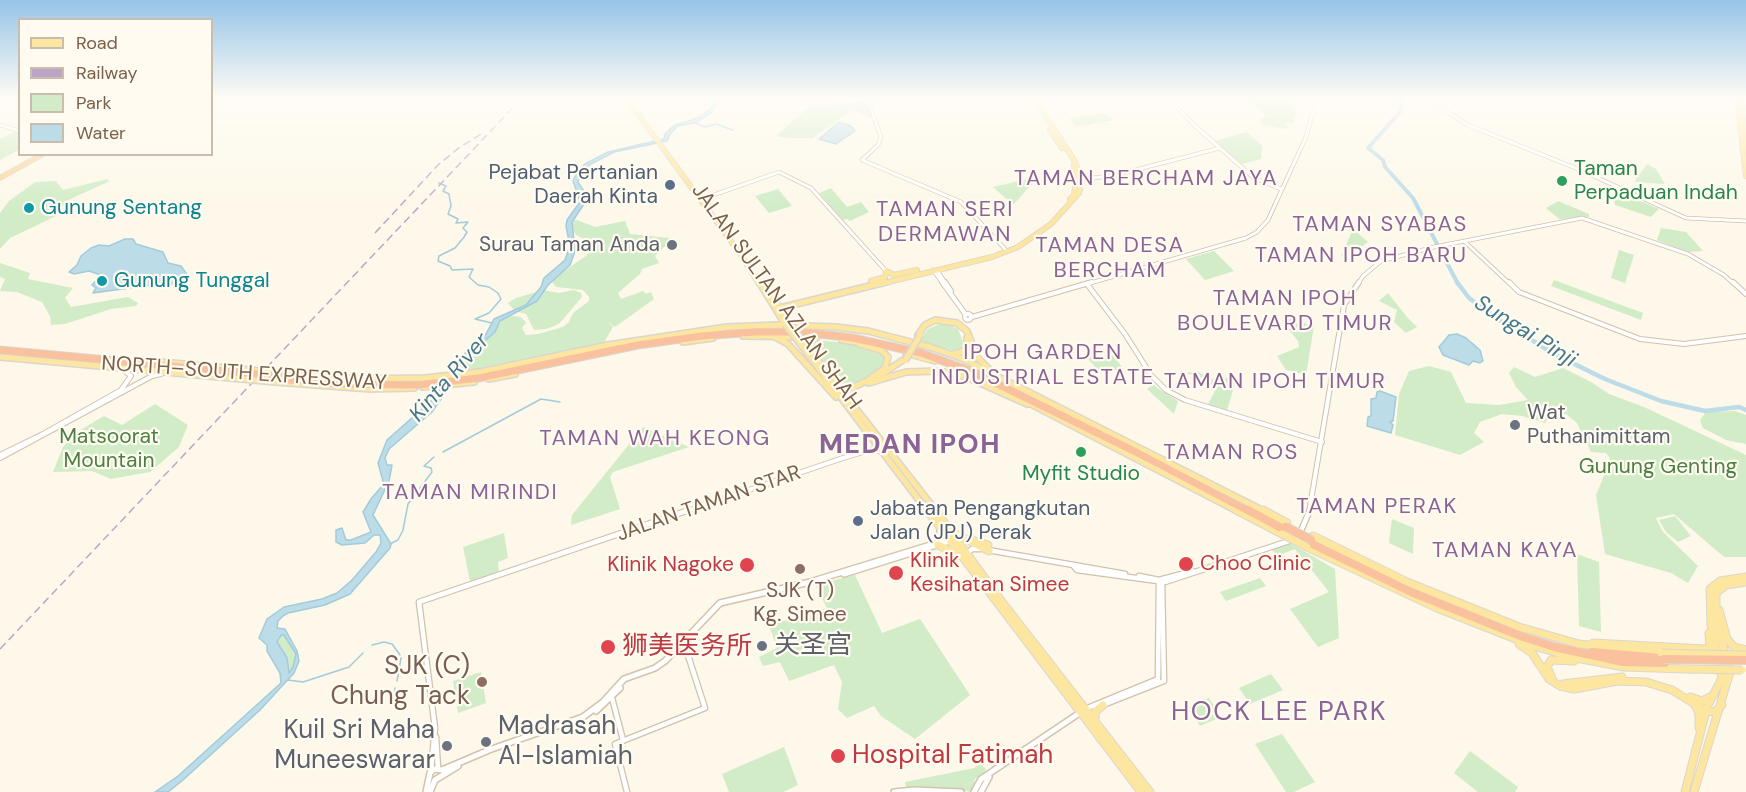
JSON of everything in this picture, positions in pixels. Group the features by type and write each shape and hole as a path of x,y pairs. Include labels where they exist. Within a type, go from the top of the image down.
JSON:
{"highway":[{"path":"1,176 37,156"},
{"name":"NORTH–SOUTH EXPRESSWAY","path":"0,352 378,386 464,379 638,345 702,336 755,332 802,332 870,340 921,353 973,372 1411,592 1523,637 1612,660 1663,658 1745,666"}],"main road":[{"name":"JALAN SULTAN AZLAN SHAH","path":"657,135 777,306"},
{"path":"1053,135 1082,180"},
{"path":"777,306 867,284 890,274 985,259 1008,252 1059,217 1079,194 1082,180 1078,167 1057,135"},
{"path":"1740,135 1746,176"},
{"path":"1745,135 1746,150"},
{"path":"1057,141 1068,151"},
{"path":"1074,195 1075,167"},
{"path":"890,274 935,272 1006,249 1044,226 1074,195 1082,180"},
{"name":"JALAN SULTAN AZLAN SHAH","path":"703,198 800,341 960,558 1149,792"},
{"path":"985,259 1027,240"},
{"path":"787,322 785,313 789,307 909,275 943,270 955,264"},
{"path":"890,274 917,270"},
{"path":"890,274 909,275"},
{"path":"771,295 780,303 788,304"},
{"path":"777,306 817,299"},
{"path":"967,315 965,325 977,357 983,364 1017,386"},
{"path":"842,394 891,372 904,361 919,335 930,322 944,319 960,324 969,334"},
{"path":"464,379 644,338 751,325 852,329 898,338 957,354 967,350 968,342 962,328 948,322 935,322 927,326 919,335"},
{"path":"464,379 648,347 741,336 836,339 896,350 941,363 978,378 1285,529"},
{"path":"741,336 773,337 785,341 852,413"},
{"path":"836,339 877,348 886,354 886,366 868,382"},
{"path":"941,350 1017,386 1285,529"},
{"path":"0,352 122,369 192,375 235,374"},
{"path":"868,382 906,372 939,370 967,377 1035,406"},
{"path":"833,385 843,388 855,387"},
{"path":"833,385 842,394 887,457"},
{"path":"855,387 850,394 850,399 884,446"},
{"name":"JALAN SULTAN AZLAN SHAH","path":"842,394 950,529 1141,792"},
{"path":"428,792 436,774 489,750 578,719 629,680 661,666 723,603 804,585 949,541 949,534 923,499 922,494"},
{"path":"611,695 628,677 655,668 665,661 720,603 801,584 939,542 942,537 939,527"},
{"path":"950,529 959,536 989,548"},
{"path":"1308,540 1395,590 1527,648 1536,657 1549,679 1560,686 1574,689 1618,681 1646,682 1672,690 1706,711 1715,712 1722,705"},
{"path":"1308,540 1434,594 1533,632 1589,646 1663,658 1746,653"},
{"path":"938,545 948,548 960,558"},
{"path":"890,557 907,555"},
{"path":"857,567 875,565"},
{"path":"1533,632 1611,645 1705,649 1710,647 1710,589 1720,582 1746,579"},
{"path":"1694,790 1716,725 1730,672 1718,631 1715,597 1717,590 1722,586 1746,579"},
{"path":"1715,597 1724,634 1734,647 1746,653"},
{"path":"1468,622 1554,652 1624,667"},
{"path":"1685,792 1706,711 1720,684 1723,671 1711,625"},
{"path":"1714,695 1707,700 1698,700 1661,682 1629,678 1605,678 1578,684 1564,684 1554,679 1547,667 1551,660 1558,659 1624,667 1686,669 1745,666"},
{"path":"1691,701 1699,713 1699,742"},
{"path":"1096,724 1095,712 1103,705"},
{"path":"985,778 1083,712"},
{"path":"977,792 985,778 1083,712"},
{"path":"1703,724 1709,718 1716,725"},
{"path":"894,792 961,792"}],"street":[{"path":"880,135 878,145 862,160 961,202 1006,249"},
{"path":"1207,135 1257,179 1272,186 1282,187"},
{"path":"935,272 967,315 982,313 1087,284 1251,236 1268,220 1305,135"},
{"path":"1493,135 1581,170 1686,218 1746,221"},
{"path":"1082,180 1107,177 1221,148"},
{"path":"703,198 779,172 811,188 890,274"},
{"path":"993,600 987,586 965,556 974,548 989,548 1053,564 1162,583 1258,550 1289,542 1302,530 1310,510 1345,303 1363,276 1378,263 1443,245 1582,218 1688,254 1724,275 1746,294"},
{"path":"1464,241 1519,292 1641,339 1684,344 1746,336"},
{"path":"1066,289 1104,278"},
{"path":"1077,285 1087,284 1097,279"},
{"path":"1087,284 1114,319 1151,375 1166,390 1185,400 1320,442"},
{"path":"0,457 123,388 131,376 122,369"},
{"path":"0,457 44,436 152,376 192,375"},
{"path":"78,415 83,406"},
{"name":"JALAN TAMAN STAR","path":"436,774 435,728 419,602 863,452 873,447 874,441"},
{"path":"863,452 876,449 887,457"},
{"path":"1073,566 1077,570 1162,583 1191,573"},
{"path":"1162,583 1191,573"},
{"path":"1083,712 1156,681 1159,673 1162,583"},
{"path":"1083,712 1162,683 1164,667 1162,583"},
{"path":"627,792 615,744 705,708 684,643"},
{"path":"1159,645 1164,667"},
{"path":"611,695 623,740"}],"green space":[{"path":"8,135 18,135 18,151 0,160 0,139"},
{"path":"777,135 817,135 813,138"},
{"path":"1236,135 1250,135 1262,146 1261,159 1242,164 1214,141"},
{"path":"1647,164 1656,169 1665,184 1634,182"},
{"path":"1035,177 1033,183 1013,205 993,187"},
{"path":"107,179 110,181 66,201 58,215 10,238 0,249 0,213 9,201 35,182 56,181 63,190"},
{"path":"831,188 847,207 861,202 869,212 850,221 843,220 819,193"},
{"path":"778,189 792,206 769,213 755,196"},
{"path":"1633,198 1659,209 1651,217 1615,205 1614,200"},
{"path":"1558,201 1589,214 1589,217 1559,219 1546,208"},
{"path":"577,220 595,227 625,221 630,234 669,238 670,241 655,256 659,263 642,269 640,274 618,293 621,299 643,291 646,294 651,292 654,299 615,327 608,322 613,327 603,344 460,371 467,357 494,332 503,319 511,316 521,317 526,323 522,328 526,335 538,334 563,327 569,322 573,313 589,301 589,297 583,290 556,287 552,282 592,249 588,241 576,235 571,226 571,221"},
{"path":"1661,228 1686,232 1703,251 1687,252 1657,240"},
{"path":"1353,229 1368,242 1346,258 1341,256"},
{"path":"1619,250 1634,255 1625,283 1611,278"},
{"path":"1214,251 1234,271 1205,280 1186,259"},
{"path":"0,263 30,273 28,279 73,288 65,298 71,307 128,297 138,303 136,306 111,309 65,324 51,325 50,316 42,302 17,292 0,291 5,279 0,277"},
{"path":"1554,280 1643,313 1641,320 1551,286"},
{"path":"543,290 559,293 574,290 581,293 582,297 559,324 546,329 534,330 526,314 515,311 508,303 516,298"},
{"path":"1388,293 1417,327 1406,333 1394,322 1397,310 1379,301"},
{"path":"1297,317 1306,324 1314,326 1306,375 1286,370 1277,356 1299,347 1298,341 1282,321"},
{"path":"947,324 958,329 965,348 955,351 919,341 928,329"},
{"path":"805,339 837,342 878,350 885,358 884,363 881,369 867,378 849,386 841,385"},
{"path":"1113,354 1123,369 1100,372 1087,358"},
{"name":"Gunung Genting","path":"1429,366 1451,372 1466,403 1499,405 1528,400 1516,387 1509,373 1514,367 1535,377 1563,368 1609,394 1644,407 1746,455 1746,557 1724,557 1674,514 1656,518 1663,532 1698,566 1688,583 1671,573 1605,554 1596,495 1607,468 1603,465 1610,458 1606,453 1591,452 1577,423 1566,414 1551,414 1545,423 1522,416 1502,414 1480,422 1474,433 1484,442 1460,455 1395,435 1399,394 1409,371"},
{"path":"1197,371 1210,379 1237,377 1227,410 1208,404 1216,389 1210,381 1186,373"},
{"path":"1148,377 1157,388 1178,401 1174,414 1147,389 1151,386 1142,378"},
{"name":"Matsoorat Mountain","path":"155,404 188,425 179,447 150,472 111,479 92,471 53,472 63,447 74,434 104,416 122,425"},
{"path":"1735,411 1746,415 1746,444 1726,440 1703,428 1700,420 1706,412"},
{"path":"643,427 689,447 613,472 610,477 620,509 571,525 572,515"},
{"path":"1675,516 1691,536 1678,542 1666,532 1659,520"},
{"path":"1392,519 1414,528 1413,554 1389,543"},
{"path":"504,533 508,558 498,562 499,573 470,581 463,547"},
{"path":"1288,542 1335,569 1339,638 1318,647 1290,609 1329,592 1295,549 1277,556 1271,549"},
{"path":"1577,554 1599,562 1601,632 1579,626"},
{"path":"855,575 882,633 920,619 970,695 915,739 881,716 874,706 847,718 838,709 842,682 834,665 789,681 780,662 763,666 759,657 777,648 766,617 784,621 827,608 815,585"},
{"path":"1260,578 1266,586 1226,601 1220,592"},
{"path":"281,634 296,654 293,667 288,674 287,658 277,642"},
{"path":"481,672 486,703 458,713 453,681"},
{"path":"1271,674 1283,690 1250,704 1239,688"},
{"path":"1209,698 1221,717 1200,726 1188,707"},
{"path":"1282,734 1315,782 1294,792 1286,792 1255,744"},
{"path":"784,747 798,785 783,792 729,792 722,774"},
{"path":"1470,751 1518,787 1515,792 1478,792 1454,773"},
{"path":"980,764 986,769 975,779 972,792 947,788 906,788 905,782 974,768"}],"water":[{"name":"Kinta River","path":"665,135 670,135 667,141 614,152 591,164 580,173 578,182 584,191 584,204 572,222 575,251 570,265 548,285 537,301 500,321 495,332 466,357 460,371 432,412 389,449 385,458 387,465 392,465 389,481 373,515 391,544 390,548 350,594 325,605 288,613 278,621 277,628 285,629 297,651 299,661 294,673 260,710 183,780 168,792 155,792 178,776 281,683 280,673 267,651 267,645 259,638 267,619 284,607 322,599 337,593 352,580 376,552 381,543 380,535 374,535 365,543 342,545 336,542 336,530 342,528 346,540 371,532 363,512 382,486 383,481 378,463 387,440 431,401 456,371 461,357 486,334 494,319 526,305 541,287 544,278 565,260 570,246 567,220 580,202 573,181 578,170 608,152 664,139","holes":["281,635 284,635 296,654 289,673 287,658 277,642"]},
{"path":"824,135 849,135 836,144 819,139"},
{"path":"125,239 133,239 136,244 163,252 168,263 181,266 188,276 184,282 178,284 151,285 93,293 96,288 92,285 101,275 89,271 74,274 69,272 77,265 81,256 91,248 99,245 109,246"},
{"path":"1457,334 1466,338 1480,350 1483,361 1480,363 1473,361 1469,365 1443,355 1439,347 1449,335"},
{"path":"1377,392 1396,397 1393,421 1390,422 1393,425 1391,433 1367,426 1368,417 1371,416 1371,399 1376,398"}],"waterway":[{"name":"Sungai Pinji","path":"1380,135 1368,148 1383,160 1385,167 1413,198 1458,284"},
{"path":"439,183 446,186 443,191 449,194 451,206 448,214 458,219 456,223 468,222 463,228 467,232 464,237 455,248 439,256 438,261 450,266 452,270 473,269 469,277 478,285 489,287 498,293 501,299 489,313 475,319 492,323"},
{"name":"Sungai Pinji","path":"1457,282 1469,298 1499,320 1556,355 1605,379 1661,401 1705,411 1739,407 1746,410"},
{"path":"443,452 541,399 560,402"},
{"path":"390,544 398,540 403,530 408,504 432,472 431,468 424,466 434,457"},
{"path":"372,645 384,642 392,644 400,655"},
{"path":"288,680 303,682 349,667 363,653"},
{"path":"397,681 401,658"},
{"path":"393,701 395,688"}],"railway":[{"path":"375,233 438,165 480,135"},
{"path":"0,649 487,135"}],"place":[{"name":"Taman Perpaduan Indah","path":"1562,181"},
{"name":"Pejabat Pertanian Daerah Kinta","path":"670,185"},
{"name":"Gunung Sentang","path":"29,208"},
{"name":"Surau Taman Anda","path":"672,245"},
{"name":"Gunung Tunggal","path":"102,281"},
{"name":"Wat Puthanimittam","path":"1515,425"},
{"name":"Myfit Studio","path":"1081,452"},
{"name":"Jabatan Pengangkutan Jalan (JPJ) Perak","path":"858,521"},
{"name":"Choo Clinic","path":"1186,564"},
{"name":"Klinik Nagoke","path":"747,565"},
{"name":"SJK (T) Kg. Simee","path":"800,569"},
{"name":"Klinik Kesihatan Simee","path":"896,573"},
{"name":"关圣宫","path":"762,646"},
{"name":"狮美医务所","path":"608,647"},
{"name":"SJK (C) Chung Tack","path":"482,682"},
{"name":"Madrasah Al-Islamiah","path":"486,742"},
{"name":"Kuil Sri Maha Muneeswarar","path":"447,746"},
{"name":"Hospital Fatimah","path":"838,756"}],"district":[{"name":"TAMAN BERCHAM JAYA","path":"1146,179"},
{"name":"TAMAN SERI DERMAWAN","path":"945,222"},
{"name":"TAMAN SYABAS","path":"1380,225"},
{"name":"TAMAN IPOH BARU","path":"1361,256"},
{"name":"TAMAN DESA BERCHAM","path":"1110,258"},
{"name":"TAMAN IPOH BOULEVARD TIMUR","path":"1285,312"},
{"name":"IPOH GARDEN INDUSTRIAL ESTATE","path":"1043,366"},
{"name":"TAMAN IPOH TIMUR","path":"1275,382"},
{"name":"TAMAN WAH KEONG","path":"655,439"},
{"name":"MEDAN IPOH","path":"910,446"},
{"name":"TAMAN ROS","path":"1231,453"},
{"name":"TAMAN MIRINDI","path":"470,493"},
{"name":"TAMAN PERAK","path":"1377,507"},
{"name":"TAMAN KAYA","path":"1505,551"},
{"name":"HOCK LEE PARK","path":"1279,713"}]}
